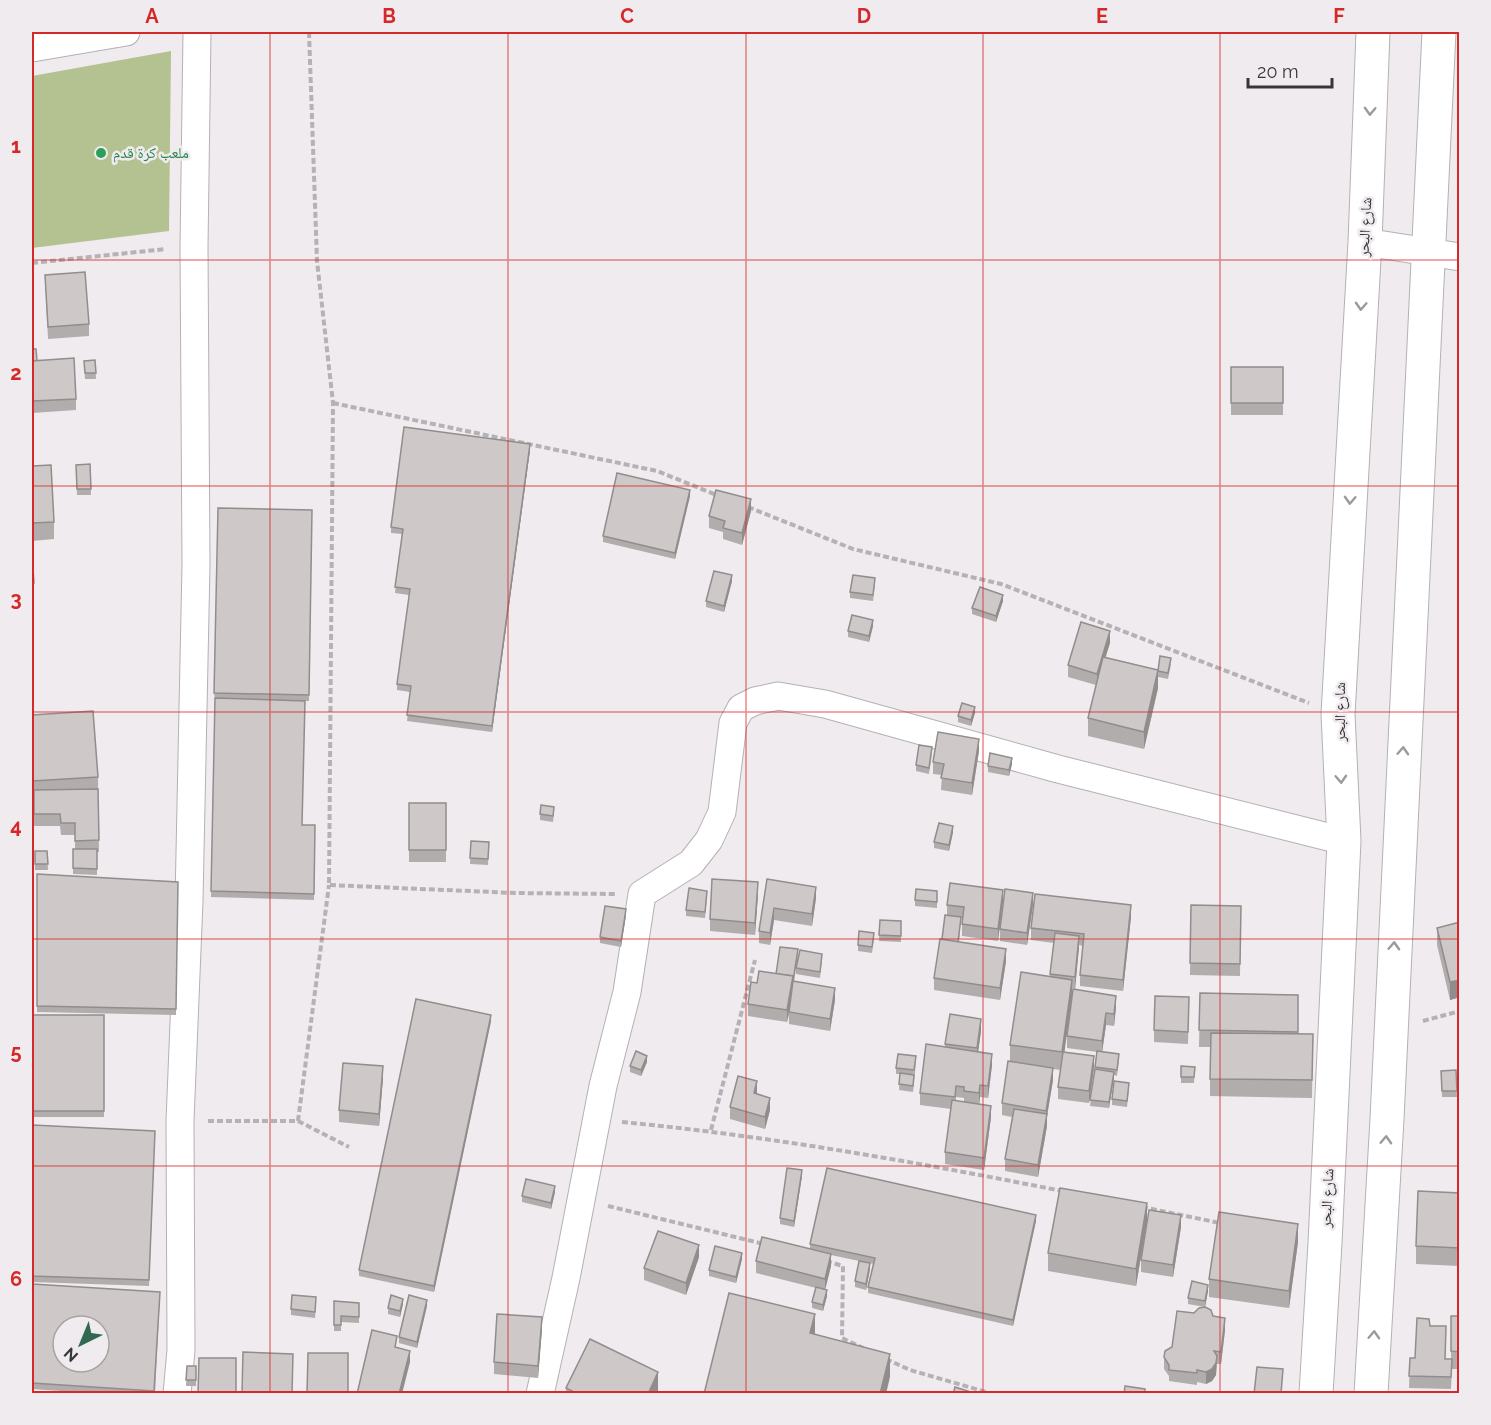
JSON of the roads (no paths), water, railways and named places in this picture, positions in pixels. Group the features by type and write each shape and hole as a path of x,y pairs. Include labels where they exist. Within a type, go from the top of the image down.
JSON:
{"main road":[{"name":"شارع البحر","path":"1316,1394 1344,841 1338,714 1365,242 1373,32"},
{"path":"1371,1394 1387,1119 1439,32"}],"street":[{"path":"32,48 126,32"},
{"path":"177,1394 181,1350 180,1121 189,901 196,576 194,247 197,32"},
{"path":"1365,242 1428,254 1460,257"},
{"path":"540,1394 603,1086 627,992 642,894 691,863 709,840 722,812 733,723 741,708 755,701 778,696 825,704 1058,769 1344,841"}],"place":[{"name":"ملعب كرة قدم","path":"101,153"}]}
